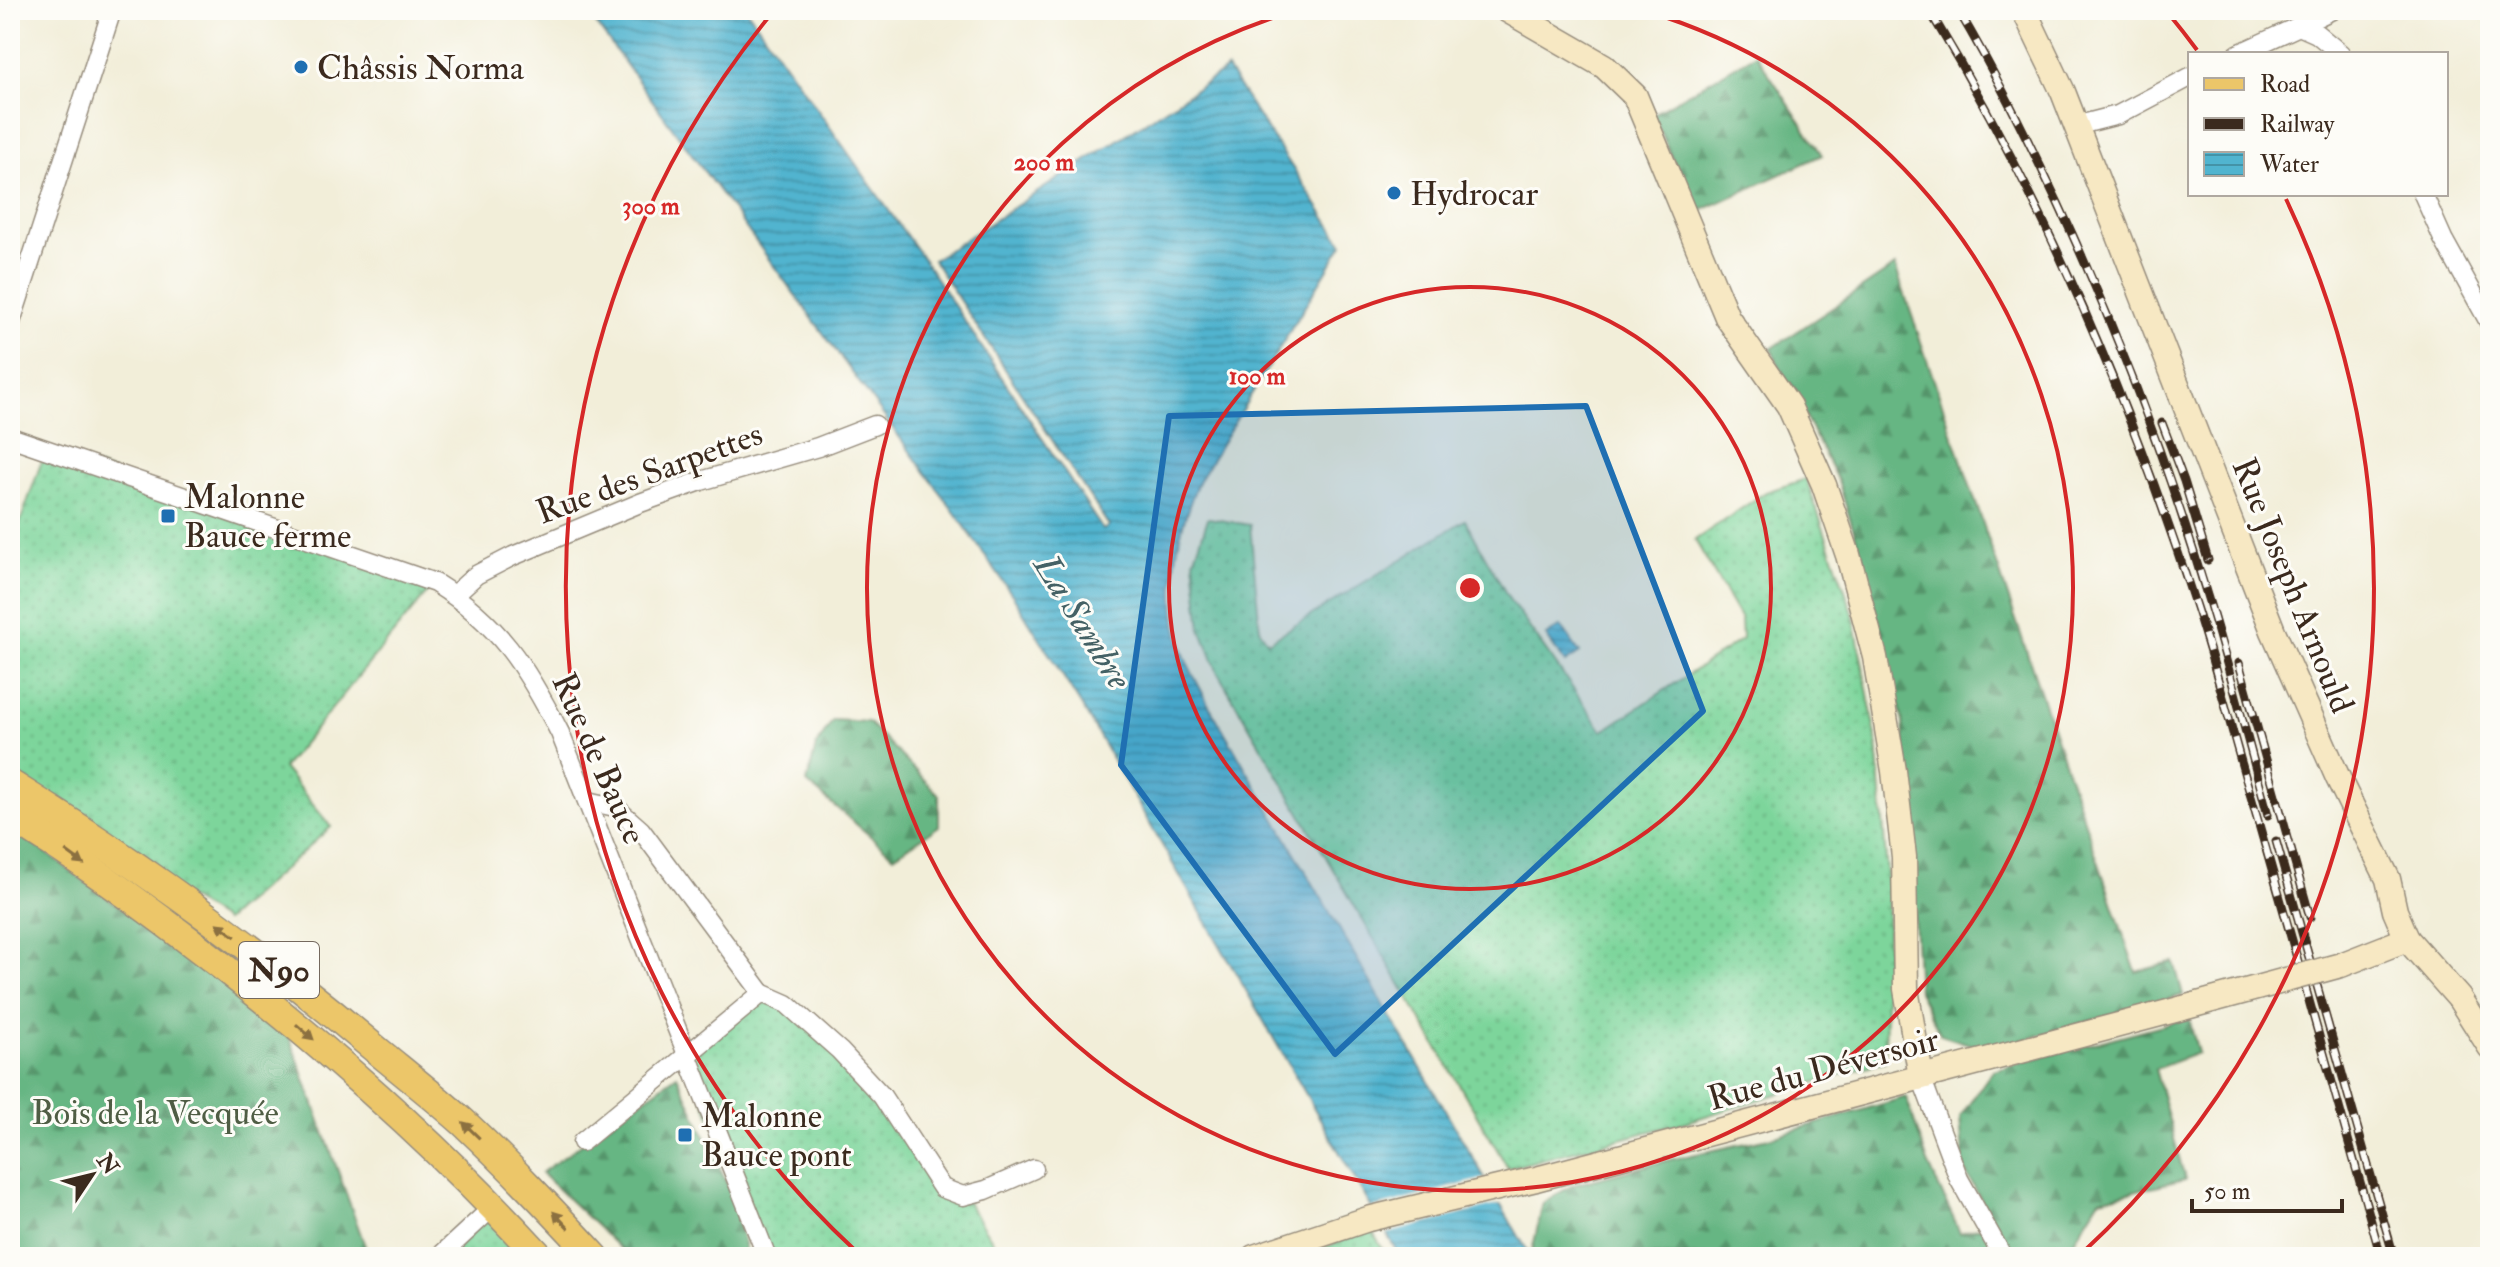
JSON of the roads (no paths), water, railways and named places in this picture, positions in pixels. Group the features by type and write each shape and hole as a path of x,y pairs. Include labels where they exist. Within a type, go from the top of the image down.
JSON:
{"main road":[{"name":"N90","path":"10,784 58,813 203,913 298,983 462,1121 527,1184 595,1257"},
{"name":"N90","path":"10,816 49,840 176,931 294,1022 417,1129 540,1257"},
{"path":"494,1206 527,1184"}],"street":[{"path":"10,325 112,10"},
{"path":"1507,10 1604,66 1635,96 1727,317 1789,406 1824,485 1848,555 1875,657 1894,771 1904,857 1906,989 1921,1077 1959,1179 2003,1257"},
{"name":"Rue Joseph Arnould","path":"2024,10 2063,92 2273,631 2338,778 2388,879 2395,911 2407,939 2459,998 2490,1047"},
{"path":"2242,52 2332,10"},
{"path":"2299,26 2317,34 2339,52"},
{"path":"2075,126 2118,115 2188,78"},
{"path":"2424,196 2443,239 2490,324"},
{"name":"Rue des Sarpettes","path":"454,595 476,575 513,556 640,503 701,481 818,447 875,425"},
{"name":"Rue de Bauce","path":"10,437 435,583 454,595 497,633 532,679 560,733 767,1257"},
{"path":"588,801 615,807 641,830 762,993 787,1004 840,1051 882,1096 942,1188 963,1196 986,1190 1034,1169"},
{"name":"Rue du Déversoir","path":"1254,1257 1368,1219 1536,1179 2341,965 2407,939"},
{"path":"582,1142 762,993"},
{"path":"439,1257 494,1206"},
{"name":"Rue de Bauce","path":"755,1229 759,1257"}],"water":[{"name":"La Sambre","path":"586,10 747,10 928,266 1103,530 1109,526 933,260 1227,69 1343,244 1198,482 1183,524 1175,568 1175,613 1179,635 1187,663 1207,702 1531,1257 1400,1257 1084,710 1015,599"},
{"path":"1561,626 1580,653 1565,663 1546,636"}],"railway":[{"path":"1929,10 2009,152 2080,301 2170,530 2211,655 2381,1257"},
{"path":"1958,10 1998,81 2058,203 2141,401 2210,605 2268,815"},
{"path":"2162,423 2208,560"},
{"path":"2239,663 2310,917"},
{"path":"2276,841 2394,1257"}],"place":[{"name":"Châssis Norma","path":"301,67"},
{"name":"Hydrocar","path":"1394,193"},
{"name":"Malonne Bauce ferme","path":"168,516"},
{"name":"Malonne Bauce pont","path":"685,1135"}],"park label":[{"name":"Bois de la Vecquée","path":"155,1112"}]}
